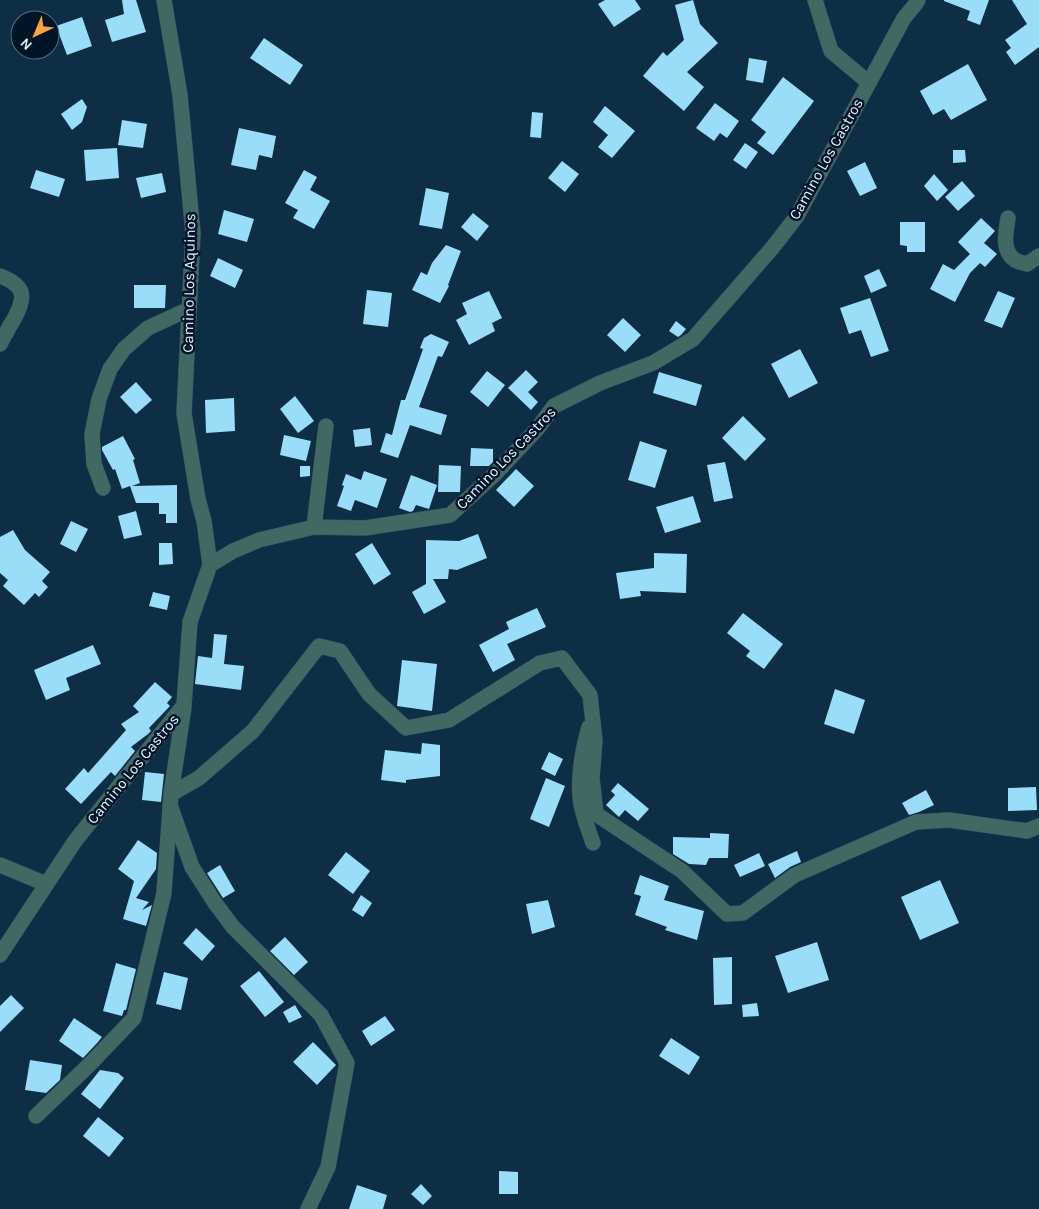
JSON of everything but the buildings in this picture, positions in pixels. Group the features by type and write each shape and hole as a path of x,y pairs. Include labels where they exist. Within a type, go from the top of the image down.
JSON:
{"street":[{"name":"Camino Los Aquinos","path":"164,0 180,94 193,233 184,412 198,499 204,521 210,566"},
{"path":"815,0 831,51 869,82"},
{"name":"Camino Los Castros","path":"0,955 75,841 184,705 190,622 210,566 233,551 259,540 314,527 365,528 450,516 494,475 538,428 554,406 600,383 653,363 694,339 773,247 797,216 904,18 918,0"},
{"path":"1008,218 1005,237 1006,249 1015,260 1027,264 1039,256"},
{"path":"0,276 20,289 23,298 0,344"},
{"path":"103,488 94,464 92,434 99,399 110,369 124,349 148,328 189,309"},
{"path":"314,527 326,426"},
{"path":"170,800 199,778 253,731 319,646 340,651 369,694 406,728 449,720 540,663 562,658 590,695 595,741 592,778 596,814 682,871 727,914 743,913 795,875 916,822 949,820 1027,831 1039,826"},
{"path":"36,1116 134,1018 164,893 170,800 184,705"},
{"path":"592,713 583,749 580,780 582,808 593,843"},
{"path":"170,800 192,867 215,903 233,927 321,1015 347,1063 328,1166 308,1209"},
{"path":"0,865 46,884"}]}
